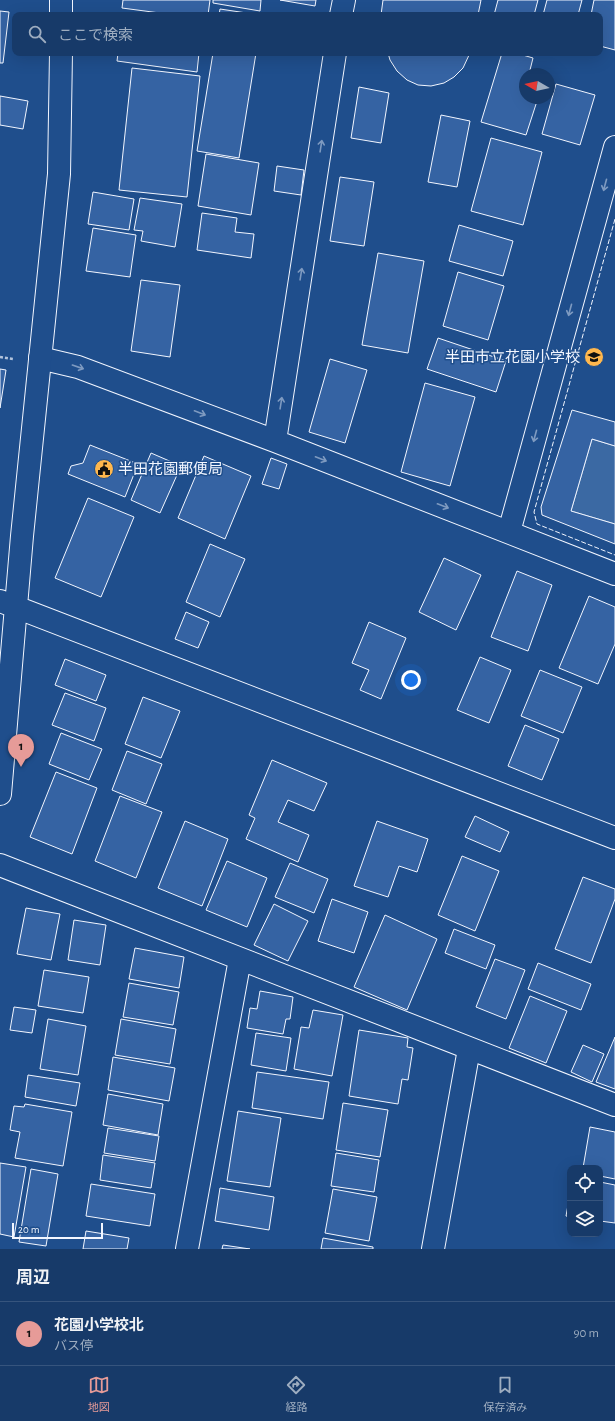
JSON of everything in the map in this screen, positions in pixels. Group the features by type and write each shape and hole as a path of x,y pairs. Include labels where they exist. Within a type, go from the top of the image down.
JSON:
{"street":[{"path":"61,0 61,12"},
{"path":"342,12 344,0"},
{"path":"0,794 8,604 40,358 59,174 61,56"},
{"path":"274,441 335,56"},
{"path":"509,532 615,147"},
{"path":"40,358 78,367 274,441 615,574"},
{"path":"8,604 615,838"},
{"path":"0,865 615,1105"},
{"path":"187,1249 240,959"},
{"path":"433,1249 469,1049"}],"path":[{"path":"0,357 18,360"}],"water":[{"path":"592,439 615,446 615,524 571,511"}],"building":[{"path":"123,0 210,0 208,12 152,12 122,8"},
{"path":"213,0 261,0 260,11 213,3"},
{"path":"280,0 316,0 315,6"},
{"path":"383,0 481,0 479,12 381,12"},
{"path":"498,0 538,0 535,12 495,12"},
{"path":"547,0 582,0 579,12 544,12"},
{"path":"594,0 615,0 615,50 603,47 603,12 592,12"},
{"path":"220,9 240,12 220,12"},
{"path":"0,11 9,12 3,63 0,63"},
{"path":"118,56 199,56 197,72 117,61"},
{"path":"213,56 256,56 239,158 197,151"},
{"path":"389,56 469,56 463,68 454,77 444,83 431,86 418,85 407,80 397,71"},
{"path":"501,56 526,56 533,58 530,68 519,68 519,104 536,104 526,135 481,122"},
{"path":"132,68 200,76 187,197 119,190"},
{"path":"556,84 595,95 580,145 542,134 550,104 555,104"},
{"path":"359,87 389,93 381,143 351,138"},
{"path":"0,96 28,101 23,129 0,125"},
{"path":"441,115 470,121 457,187 428,182"},
{"path":"491,138 542,152 523,225 471,211"},
{"path":"206,154 259,163 251,215 198,206"},
{"path":"277,166 304,170 301,195 274,191"},
{"path":"340,177 374,182 364,246 330,241"},
{"path":"93,192 134,199 129,230 88,224"},
{"path":"140,198 182,204 175,247 141,241 143,231 134,230"},
{"path":"202,213 237,218 235,232 254,234 251,258 197,250"},
{"path":"459,225 513,241 503,276 449,261"},
{"path":"93,228 136,235 130,277 86,271"},
{"path":"378,253 424,261 408,353 362,345"},
{"path":"458,272 504,286 488,340 443,326"},
{"path":"141,280 180,285 170,357 131,351"},
{"path":"438,338 506,361 496,392 427,369"},
{"path":"330,359 367,370 345,443 309,432"},
{"path":"0,369 6,370 0,408"},
{"path":"425,383 475,397 450,486 401,472"},
{"path":"572,410 615,422 615,446 592,439 571,511 615,524 615,544 542,515 541,507"},
{"path":"90,445 138,464 125,497 68,474 71,466 83,463"},
{"path":"151,453 181,466 160,513 131,500"},
{"path":"204,456 251,476 225,539 178,518"},
{"path":"271,458 287,464 279,489 262,484"},
{"path":"88,498 134,517 101,597 55,578"},
{"path":"210,544 245,559 220,617 186,602"},
{"path":"444,558 481,575 456,630 419,612"},
{"path":"517,571 552,585 528,651 491,637"},
{"path":"589,596 615,607 615,644 598,684 559,668"},
{"path":"186,612 209,622 198,648 175,639"},
{"path":"369,622 406,638 381,699 360,690 369,670 352,663"},
{"path":"480,657 511,670 489,723 457,710"},
{"path":"65,659 106,675 96,701 55,685"},
{"path":"540,670 582,687 563,733 521,716"},
{"path":"65,693 106,708 94,741 52,725"},
{"path":"143,697 180,711 161,758 125,744"},
{"path":"525,725 559,739 542,780 508,766"},
{"path":"61,733 102,749 89,780 49,764"},
{"path":"127,751 162,764 146,804 112,790"},
{"path":"272,760 327,783 314,811 288,800 278,822 309,835 298,862 246,839 255,818 249,815"},
{"path":"56,772 97,788 72,854 30,837"},
{"path":"120,796 162,812 136,878 95,861"},
{"path":"475,816 509,832 500,852 465,837"},
{"path":"185,821 228,839 202,906 158,888"},
{"path":"377,821 428,839 417,872 399,866 388,897 354,886"},
{"path":"462,856 499,871 475,931 438,915"},
{"path":"227,861 267,878 247,927 206,910"},
{"path":"290,863 328,879 314,913 275,897"},
{"path":"583,877 615,889 615,899 591,963 555,949"},
{"path":"332,899 368,912 354,953 318,941"},
{"path":"274,904 308,921 288,961 254,945"},
{"path":"26,908 60,914 51,960 17,954"},
{"path":"385,915 437,939 407,1010 354,987"},
{"path":"74,920 106,925 100,965 68,960"},
{"path":"454,929 495,945 486,969 445,953"},
{"path":"135,948 184,957 179,988 129,979"},
{"path":"495,959 525,970 506,1019 476,1007"},
{"path":"538,963 591,984 581,1010 528,989"},
{"path":"44,970 89,977 83,1013 38,1006"},
{"path":"129,983 179,992 173,1025 123,1017"},
{"path":"260,991 293,997 290,1019 286,1019 283,1034 247,1028 250,1008 257,1009"},
{"path":"530,996 567,1011 546,1063 509,1048"},
{"path":"14,1007 36,1010 32,1033 10,1030"},
{"path":"313,1010 343,1015 332,1076 294,1069 301,1027 309,1028"},
{"path":"48,1019 86,1026 78,1075 40,1069"},
{"path":"121,1019 176,1029 170,1064 115,1055"},
{"path":"359,1030 408,1038 407,1047 413,1048 408,1080 402,1079 398,1104 349,1096"},
{"path":"256,1033 291,1038 286,1071 251,1065"},
{"path":"615,1037 615,1089 596,1082"},
{"path":"583,1045 604,1054 592,1082 571,1072"},
{"path":"113,1057 175,1068 169,1101 108,1090"},
{"path":"257,1072 329,1082 323,1119 252,1108"},
{"path":"28,1075 80,1083 76,1106 25,1097"},
{"path":"108,1094 163,1104 158,1135 103,1125"},
{"path":"343,1103 388,1110 380,1157 336,1150"},
{"path":"25,1104 72,1112 63,1166 15,1158 20,1132 10,1130 14,1106 24,1107"},
{"path":"238,1111 281,1118 270,1187 227,1181"},
{"path":"590,1127 615,1132 615,1179 603,1177 603,1165 584,1165"},
{"path":"108,1128 159,1136 155,1161 104,1153"},
{"path":"336,1153 379,1160 374,1192 331,1186"},
{"path":"103,1155 155,1163 151,1188 100,1180"},
{"path":"0,1163 26,1167 14,1237 0,1234"},
{"path":"31,1169 58,1174 46,1246 19,1242"},
{"path":"603,1183 615,1185 615,1223 603,1221"},
{"path":"91,1184 155,1194 150,1226 86,1216"},
{"path":"220,1188 274,1197 269,1230 215,1221"},
{"path":"333,1189 377,1197 369,1241 325,1233"},
{"path":"86,1231 129,1238 127,1249 83,1249"},
{"path":"323,1238 373,1247 373,1249 321,1249"},
{"path":"223,1245 250,1249 222,1249"}],"fence":[{"path":"615,219 534,512 537,524 615,555"}],"place":[{"name":"半田市立花園小学校","path":"594,357"},
{"name":"半田花園郵便局","path":"104,469"},
{"name":"花園小学校北","path":"21,767"}]}
